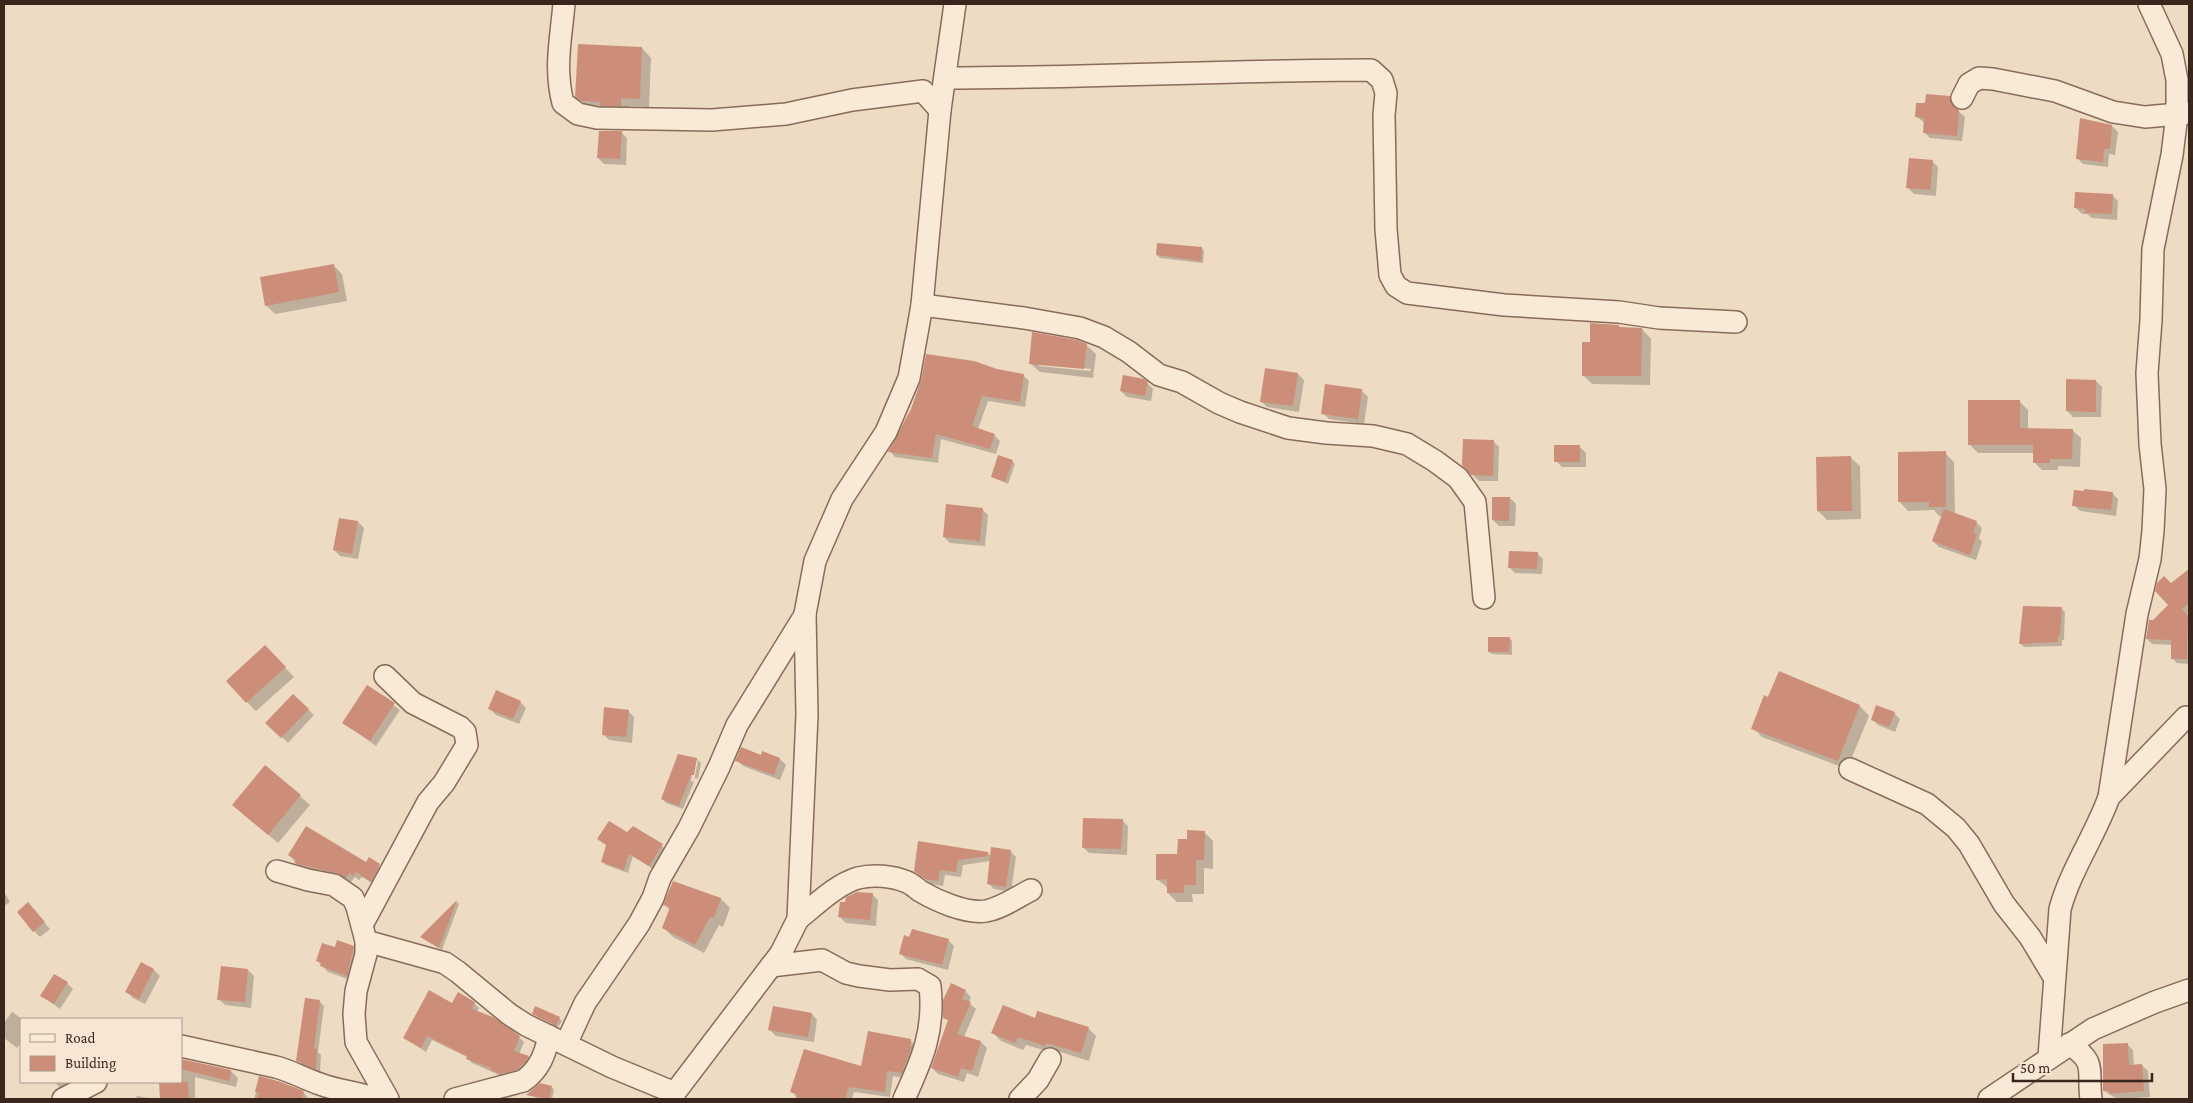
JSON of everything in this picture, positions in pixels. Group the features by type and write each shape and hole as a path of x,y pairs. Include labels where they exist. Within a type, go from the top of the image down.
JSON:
{"street":[{"path":"564,4 559,47 558,86 563,103 578,114 597,118 712,120 786,114 852,100 923,91 940,110"},
{"path":"365,932 445,963 526,1026 673,1096 781,953 798,919 807,715 805,614 815,561 842,499 879,445 893,418 909,378 922,305 940,110 955,4"},
{"path":"2049,1057 2060,909 2066,888 2102,818 2109,797 2137,614 2150,559 2153,531 2155,489 2150,444 2147,373 2153,249 2172,156 2183,114 2172,54 2148,4"},
{"path":"945,78 1017,78 1247,70 1371,70 1382,80 1386,93 1384,115 1386,230 1390,275 1396,286 1407,293 1504,305 1619,312 1660,318 1736,322"},
{"path":"1962,98 1969,84 1979,78 1993,79 2055,91 2113,112 2145,117 2183,114"},
{"path":"922,305 1015,316 1080,328 1104,337 1129,352 1159,375 1182,382 1219,404 1240,412 1288,428 1326,434 1373,436 1407,444 1458,478 1475,502 1484,598"},
{"path":"455,1099 523,1081 532,1074 545,1052 558,1040 585,1004 640,924 653,898 660,878 689,828 737,726 805,614"},
{"path":"365,932 428,802 444,783 467,745 465,732 460,727 413,703 385,676"},
{"path":"2109,797 2186,717"},
{"path":"1850,769 1927,804 1956,828 1969,844 2004,904 2030,937 2054,977"},
{"path":"277,871 308,880 334,884 353,898 365,932 366,954 356,991 354,1014 356,1042 388,1099"},
{"path":"798,919 830,893 847,883 858,878 873,876 908,882 929,896 971,910 984,911 997,908 1031,890"},
{"path":"771,966 822,960 846,973 873,979 918,979 930,986 930,1036 904,1099"},
{"path":"1989,1099 2093,1029 2189,990"},
{"path":"2069,1044 2081,1052 2090,1066 2091,1099"},
{"path":"182,1046 291,1071 321,1084 376,1099"},
{"path":"1020,1099 1038,1080 1050,1059"},
{"path":"63,1099 94,1083"}],"building":[{"path":"578,44 642,47 640,99 621,98 621,106 600,106 600,102 581,101 575,97"},
{"path":"1926,94 1950,96 1952,105 1959,110 1957,136 1923,133 1924,118 1915,117 1916,103 1925,103"},
{"path":"2080,118 2112,125 2110,149 2104,149 2103,162 2076,159"},
{"path":"599,131 622,131 620,159 597,158"},
{"path":"1909,158 1933,160 1930,190 1906,188"},
{"path":"2075,192 2113,194 2112,214 2084,213 2085,209 2074,208"},
{"path":"1157,243 1202,247 1201,261 1156,255"},
{"path":"334,264 339,292 265,306 260,277"},
{"path":"1590,323 1642,328 1641,376 1582,376 1582,342 1590,342"},
{"path":"1032,332 1077,340 1087,344 1084,369 1029,364"},
{"path":"926,354 974,361 997,369 1024,374 1020,402 982,396 972,426 995,434 990,449 936,434 932,458 888,452 911,409 921,380"},
{"path":"1265,368 1298,373 1293,406 1260,402"},
{"path":"1123,375 1144,379 1148,382 1145,396 1120,391"},
{"path":"2066,379 2096,380 2096,412 2066,411"},
{"path":"1325,384 1362,389 1358,419 1321,414"},
{"path":"1968,400 2020,400 2020,428 2073,429 2072,459 2050,459 2050,463 2033,463 2033,445 1968,445"},
{"path":"1463,439 1494,440 1493,476 1471,475 1462,465"},
{"path":"1554,445 1580,445 1580,462 1554,462"},
{"path":"1946,451 1946,507 1929,507 1929,502 1898,502 1898,452"},
{"path":"998,455 1013,460 1005,482 991,477"},
{"path":"1851,456 1852,511 1817,511 1816,457"},
{"path":"2084,489 2113,492 2111,510 2072,506 2074,490 2084,491"},
{"path":"1492,497 1510,497 1509,521 1492,520"},
{"path":"946,504 983,508 980,541 943,537"},
{"path":"1944,509 1977,521 1973,533 1977,535 1970,555 1932,541"},
{"path":"339,518 358,521 352,554 333,550"},
{"path":"1509,551 1538,552 1537,569 1508,568"},
{"path":"2189,569 2189,603 2182,609 2188,615 2187,659 2171,659 2171,640 2146,639 2149,620 2153,620 2168,605 2155,591 2157,583 2164,576 2171,583"},
{"path":"2023,606 2062,607 2058,642 2019,644"},
{"path":"1488,637 1510,637 1509,652 1488,652"},
{"path":"265,645 286,667 246,703 226,681"},
{"path":"1779,671 1860,705 1838,761 1751,729 1764,695 1768,697"},
{"path":"367,685 395,703 370,741 342,723"},
{"path":"496,690 521,701 513,719 488,709"},
{"path":"293,694 309,709 281,738 265,723"},
{"path":"1876,705 1895,712 1889,727 1871,720"},
{"path":"604,707 629,710 626,737 602,735"},
{"path":"741,747 761,755 762,751 780,758 774,775 735,761"},
{"path":"678,754 697,758 694,775 691,775 679,806 661,799"},
{"path":"265,765 301,795 268,835 232,805"},
{"path":"1083,818 1123,819 1121,849 1082,848"},
{"path":"609,821 627,832 633,826 663,844 649,866 629,854 624,870 601,862 606,845 597,839"},
{"path":"306,826 366,862 369,857 380,864 371,882 356,872 353,876 349,873 346,878 336,873 294,863 296,860 288,855"},
{"path":"1187,830 1205,831 1204,860 1196,860 1196,885 1184,885 1184,893 1167,893 1167,879 1156,880 1156,854 1177,854 1178,839 1187,839"},
{"path":"918,841 988,852 988,856 958,860 956,872 940,870 938,881 925,879 914,871"},
{"path":"991,847 1011,850 1006,887 987,884"},
{"path":"673,881 721,898 714,918 710,917 695,945 662,928 670,907 663,905"},
{"path":"857,892 873,893 870,920 838,917 840,902 845,902 846,897"},
{"path":"457,900 439,948 420,937"},
{"path":"28,902 45,922 33,932 17,912"},
{"path":"912,929 949,939 942,965 899,954 904,935 909,937"},
{"path":"337,940 354,946 347,976 320,966 321,963 316,961 322,943 335,947"},
{"path":"141,962 154,969 139,999 125,992"},
{"path":"221,966 248,969 245,1002 217,1000"},
{"path":"54,974 68,982 54,1004 40,996"},
{"path":"951,983 966,990 962,999 971,1002 957,1034 981,1041 972,1071 961,1068 958,1077 931,1068 948,1020 943,1018 943,1000"},
{"path":"429,990 452,1003 458,992 475,1002 472,1009 493,1017 520,1036 514,1051 529,1056 527,1060 517,1070 500,1074 491,1070 491,1068 466,1059 467,1056 427,1036 421,1048 403,1038"},
{"path":"305,998 320,1000 314,1049 317,1049 316,1069 296,1061"},
{"path":"1003,1005 1035,1018 1037,1011 1089,1027 1081,1053 1046,1043 1045,1046 1018,1037 1015,1043 991,1033"},
{"path":"535,1006 560,1017 556,1026 532,1014"},
{"path":"773,1006 812,1013 808,1037 768,1030"},
{"path":"868,1031 911,1039 910,1046 912,1046 902,1073 887,1071 885,1092 849,1087 845,1099 796,1099 797,1094 790,1092 804,1049 861,1066"},
{"path":"2128,1043 2129,1065 2142,1064 2144,1091 2110,1094 2109,1091 2103,1091 2103,1044"},
{"path":"182,1059 231,1070 229,1081 182,1069"},
{"path":"259,1076 304,1091 302,1099 257,1099 259,1093 255,1092"},
{"path":"188,1082 189,1099 160,1099 159,1083"},
{"path":"540,1083 552,1086 549,1099 526,1095"}]}
